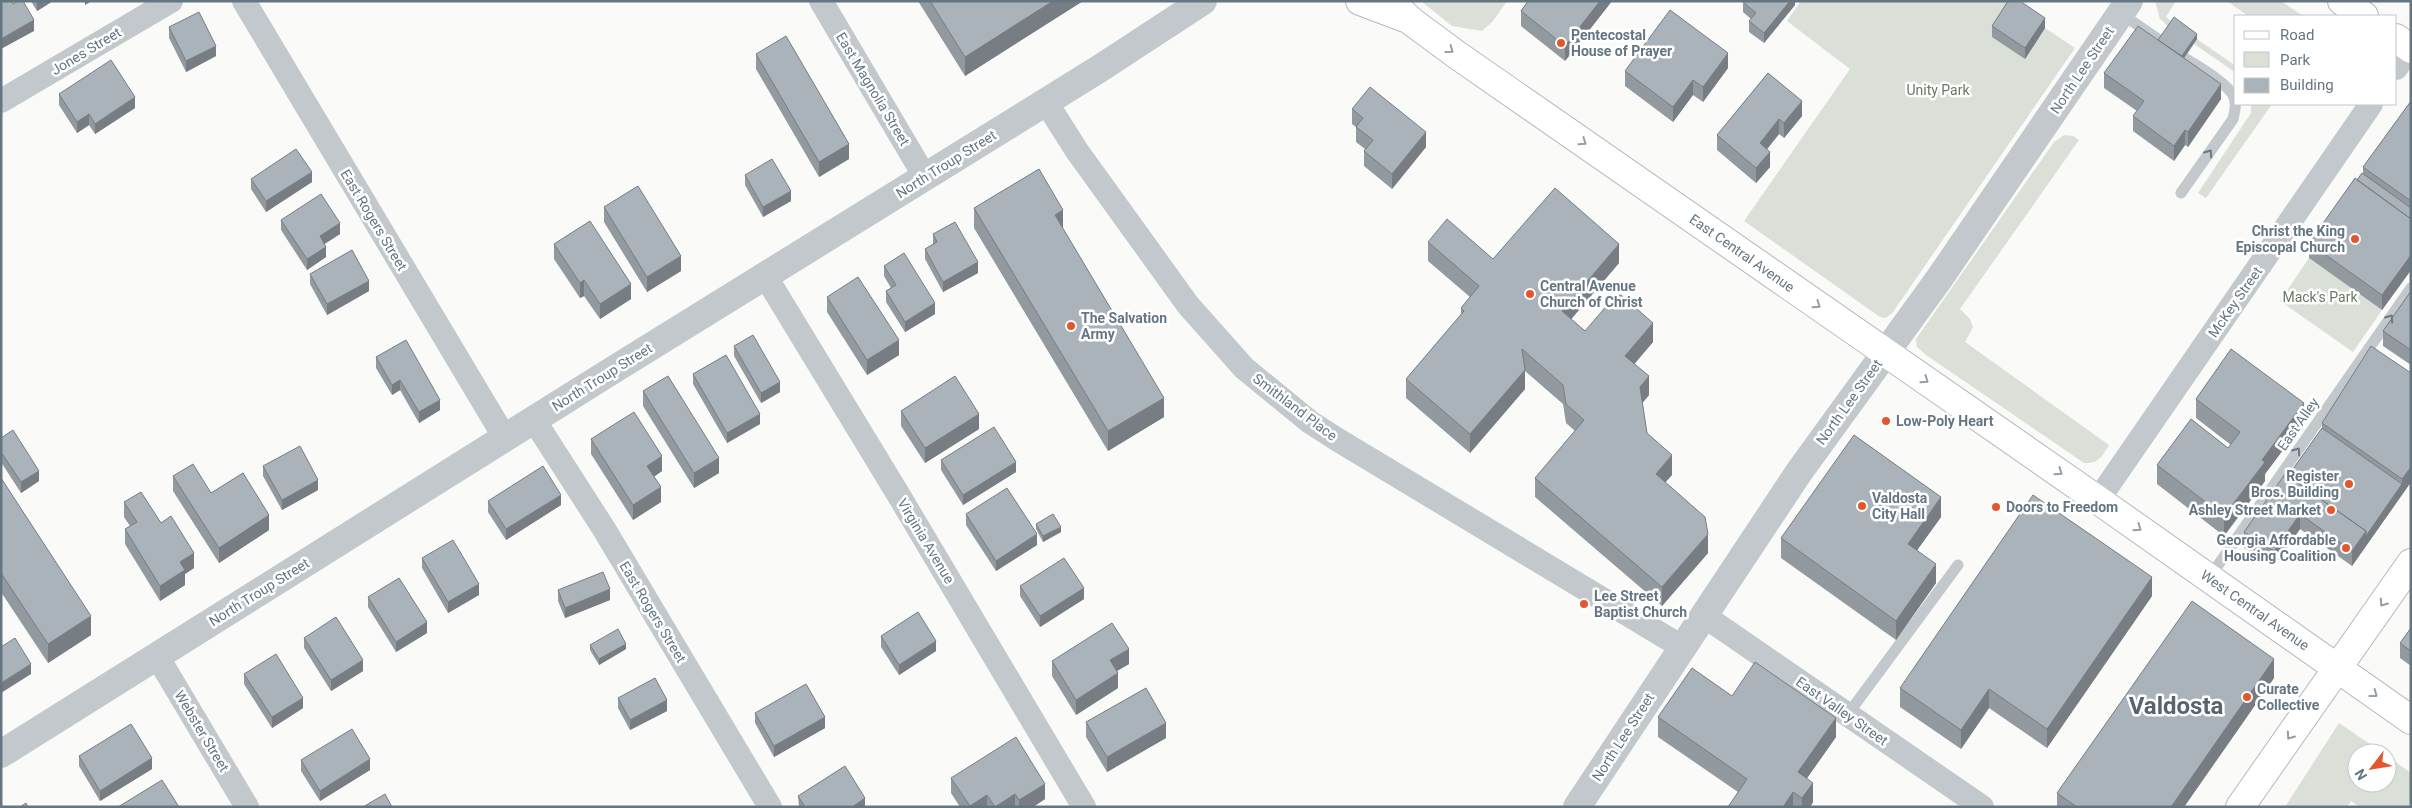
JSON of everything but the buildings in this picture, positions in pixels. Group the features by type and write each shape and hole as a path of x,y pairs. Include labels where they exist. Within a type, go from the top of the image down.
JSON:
{"main road":[{"path":"1360,1 1411,20"},
{"name":"East Central Avenue","path":"1390,1 1411,20 2098,500"},
{"path":"2342,1 2363,15"},
{"name":"West Central Avenue","path":"2098,500 2411,720"},
{"path":"2240,807 2411,563"}],"street":[{"name":"Jones Street","path":"1,101 171,1"},
{"name":"East Rogers Street","path":"244,1 505,438"},
{"name":"East Magnolia Street","path":"821,1 925,177"},
{"name":"North Troup Street","path":"1,754 1046,102 1203,1"},
{"name":"North Lee Street","path":"1577,807 1799,472 1939,279 2124,7"},
{"name":"Smithland Place","path":"1046,102 1077,151 1188,304 1244,368 1310,422 1331,436 1682,647"},
{"name":"McKey Street","path":"2098,500 2370,105"},
{"name":"Virginia Avenue","path":"766,277 898,494 1084,807"},
{"name":"East Rogers Street","path":"534,420 609,537 770,807"},
{"name":"East Valley Street","path":"1703,615 1982,807"},
{"name":"Webster Street","path":"157,656 247,807"}],"lane":[{"path":"2124,7 2161,41"},
{"path":"2184,58 2223,85 2232,93 2234,99"},
{"path":"2181,193 2233,118 2236,105"},
{"name":"East Alley","path":"2209,578 2411,288"},
{"path":"1848,714 1958,565"}],"green space":[{"path":"1421,1 1507,1 1493,21 1482,31 1452,26"},
{"name":"Unity Park","path":"1801,1 2005,1 2075,48 1893,312 1886,318 1880,317 1744,221 1850,69 1787,21"},
{"path":"2155,1 2176,1 2166,17 2174,23 2170,28 2160,19"},
{"path":"2227,1 2281,1 2302,15 2247,15"},
{"path":"2197,39 2234,65 2234,72 2194,44"},
{"path":"2251,105 2271,105 2206,198 2198,193 2251,113"},
{"path":"2064,135 2073,136 2079,140 1960,309 1970,319 1973,327 1965,342 2109,445 2097,461 2089,463 2084,463 1926,355 1917,347 1916,339 2054,142"},
{"name":"Mack's Park","path":"2309,258 2382,310 2353,352 2280,301"},
{"path":"2339,723 2368,743 2347,743 2347,793 2397,793 2397,763 2411,773 2411,807 2359,807 2351,801 2347,807 2285,807"}],"place":[{"name":"Pentecostal House of Prayer","path":"1561,43"},
{"name":"Christ the King Episcopal Church","path":"2355,239"},
{"name":"Central Avenue Church of Christ","path":"1530,294"},
{"name":"The Salvation Army","path":"1071,326"},
{"name":"Low-Poly Heart","path":"1886,421"},
{"name":"Register Bros. Building","path":"2349,484"},
{"name":"Valdosta City Hall","path":"1862,506"},
{"name":"Doors to Freedom","path":"1996,507"},
{"name":"Ashley Street Market","path":"2331,510"},
{"name":"Georgia Affordable Housing Coalition","path":"2346,548"},
{"name":"Lee Street Baptist Church","path":"1584,604"},
{"name":"Curate Collective","path":"2247,697"}],"district":[{"name":"Valdosta","path":"2176,706"}]}
